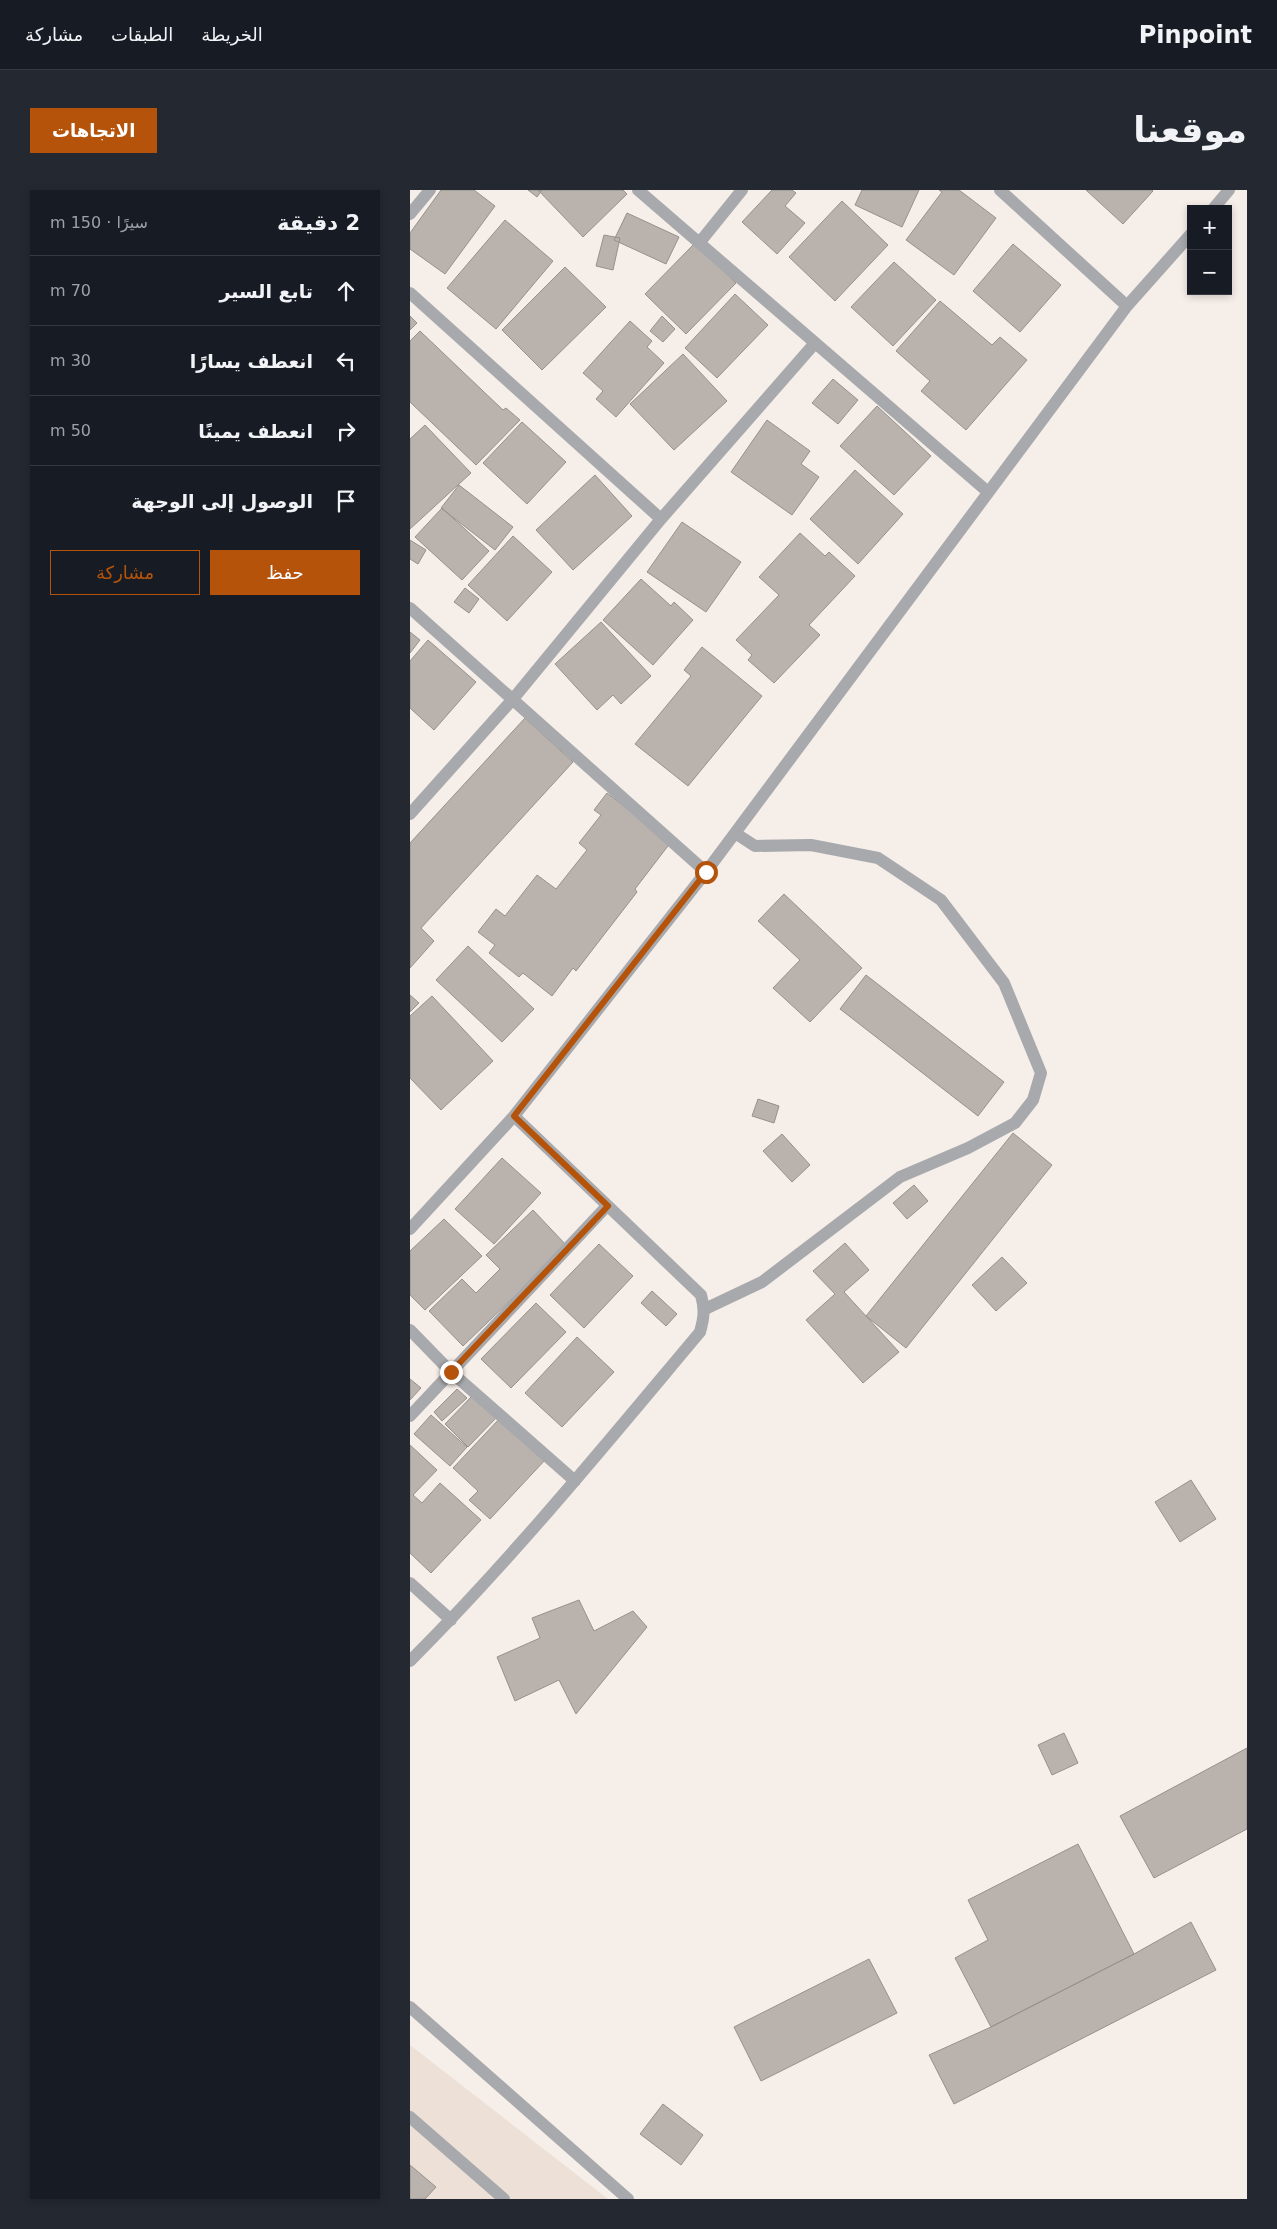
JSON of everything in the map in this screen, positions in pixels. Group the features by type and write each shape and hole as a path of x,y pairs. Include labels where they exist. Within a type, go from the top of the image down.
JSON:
{"street":[{"path":"410,214 430,190"},
{"path":"638,190 988,492"},
{"path":"700,242 742,190"},
{"path":"1000,190 1127,306"},
{"path":"1216,205 1229,190"},
{"path":"410,1229 514,1116 706,872 1127,306 1187,238"},
{"path":"410,293 661,519"},
{"path":"410,814 513,699 661,519 815,343"},
{"path":"410,608 706,872"},
{"path":"705,1309 762,1282 900,1177 968,1148 1015,1123 1033,1100 1041,1073 1004,983 941,900 878,858 811,845 754,846 735,833"},
{"path":"410,1661 451,1620 575,1481 700,1332 705,1309 701,1296 514,1116"},
{"path":"410,1416 608,1206"},
{"path":"410,1330 451,1372 575,1481"},
{"path":"410,1583 451,1620"},
{"path":"410,2007 628,2199"},
{"path":"410,2117 504,2199"}],"shaded area":[{"path":"410,2045 608,2199 410,2199"}],"building":[{"path":"441,190 474,190 495,206 445,274 410,249 410,233"},
{"path":"528,190 542,190 537,197"},
{"path":"538,190 623,190 627,194 583,237"},
{"path":"772,190 792,190 796,193 785,206 805,223 777,254 742,222"},
{"path":"862,190 919,190 902,227 855,205"},
{"path":"939,190 959,190 996,218 954,275 906,240 942,192"},
{"path":"1086,190 1152,190 1153,191 1123,224"},
{"path":"842,201 888,245 835,301 789,257"},
{"path":"627,213 679,237 666,264 614,240"},
{"path":"505,220 553,261 496,329 447,288"},
{"path":"604,235 620,238 613,270 596,266"},
{"path":"695,243 736,283 686,334 645,294"},
{"path":"1013,244 1061,285 1020,332 973,291"},
{"path":"894,262 936,300 893,346 851,307"},
{"path":"565,267 606,307 542,370 502,330"},
{"path":"735,294 768,325 717,378 685,348"},
{"path":"940,301 992,345 1000,337 1027,360 966,430 921,391 930,381 896,351"},
{"path":"410,316 417,323 410,330"},
{"path":"662,316 675,329 663,342 650,331"},
{"path":"630,321 652,341 647,347 664,363 616,417 596,399 603,391 583,373"},
{"path":"420,331 503,410 506,408 520,420 476,465 410,402 410,341"},
{"path":"683,354 727,401 674,450 630,404"},
{"path":"833,379 858,400 838,424 812,403"},
{"path":"877,406 931,456 894,495 840,446"},
{"path":"767,420 810,451 801,464 819,477 792,515 731,472"},
{"path":"522,422 566,462 527,504 483,463"},
{"path":"425,425 471,473 410,529 410,439"},
{"path":"855,470 903,514 858,564 810,519"},
{"path":"595,475 632,516 573,570 536,530"},
{"path":"459,485 513,527 495,550 441,508"},
{"path":"442,508 489,551 462,580 415,537"},
{"path":"682,522 741,562 706,612 647,572"},
{"path":"800,533 825,556 829,552 855,576 809,625 820,635 774,683 748,660 752,655 736,640 779,595 759,577"},
{"path":"513,536 552,572 507,621 468,585"},
{"path":"410,540 426,550 418,564 410,559"},
{"path":"641,579 671,606 674,602 693,620 653,665 603,620"},
{"path":"465,588 479,599 469,613 454,602"},
{"path":"601,622 651,676 621,704 613,695 597,710 555,664"},
{"path":"410,632 420,640 410,653"},
{"path":"428,640 476,682 434,730 410,708 410,661"},
{"path":"702,647 762,696 688,786 635,744 691,676 684,670"},
{"path":"525,718 573,762 421,928 434,941 410,968 410,843"},
{"path":"607,793 671,842 635,889 637,892 576,971 573,968 552,996 523,973 519,977 489,953 495,945 478,932 496,909 505,916 537,875 556,889 587,850 579,843 601,815 594,810"},
{"path":"784,894 862,968 810,1022 773,988 800,960 758,921"},
{"path":"468,946 534,1009 502,1042 436,980"},
{"path":"866,975 1004,1082 978,1116 840,1009"},
{"path":"410,995 419,1003 410,1012"},
{"path":"432,996 493,1061 441,1110 410,1078 410,1016"},
{"path":"758,1099 779,1106 774,1123 752,1116"},
{"path":"1013,1133 1052,1165 906,1348 866,1316"},
{"path":"782,1134 810,1165 792,1182 763,1151"},
{"path":"502,1158 541,1193 494,1244 455,1209"},
{"path":"914,1185 928,1201 907,1219 893,1203"},
{"path":"533,1210 567,1246 463,1346 429,1311 462,1279 476,1293 500,1269 486,1255"},
{"path":"444,1219 482,1256 425,1310 410,1295 410,1251"},
{"path":"845,1243 869,1270 844,1292 899,1352 863,1383 806,1320 835,1294 813,1271"},
{"path":"599,1244 633,1276 584,1328 550,1295"},
{"path":"1002,1257 1027,1283 996,1311 972,1285"},
{"path":"652,1291 677,1314 666,1326 641,1303"},
{"path":"536,1303 566,1332 511,1388 481,1359"},
{"path":"577,1337 614,1372 562,1427 525,1393"},
{"path":"410,1379 421,1388 410,1400"},
{"path":"457,1389 467,1398 442,1421 434,1412"},
{"path":"474,1394 498,1416 468,1447 445,1424"},
{"path":"431,1415 467,1447 450,1466 414,1434"},
{"path":"501,1417 546,1459 490,1519 469,1500 478,1491 453,1468"},
{"path":"410,1445 437,1470 413,1495 422,1503 440,1483 481,1520 431,1573 410,1553"},
{"path":"1191,1480 1216,1519 1180,1542 1155,1502"},
{"path":"579,1600 594,1631 633,1611 647,1627 576,1714 559,1680 515,1701 497,1657 540,1638 532,1618"},
{"path":"1064,1733 1078,1763 1052,1775 1038,1745"},
{"path":"1247,1748 1247,1829 1154,1878 1120,1816"},
{"path":"1078,1844 1134,1954 991,2027 955,1958 988,1940 968,1900"},
{"path":"1191,1922 1216,1970 954,2104 929,2055 991,2027 1134,1954"},
{"path":"869,1959 897,2013 761,2081 734,2027"},
{"path":"663,2104 703,2135 681,2165 640,2134"},
{"path":"410,2165 436,2187 425,2199 410,2199"}],"route":[{"path":"451,1372 608,1206 514,1116 706,872"}]}
